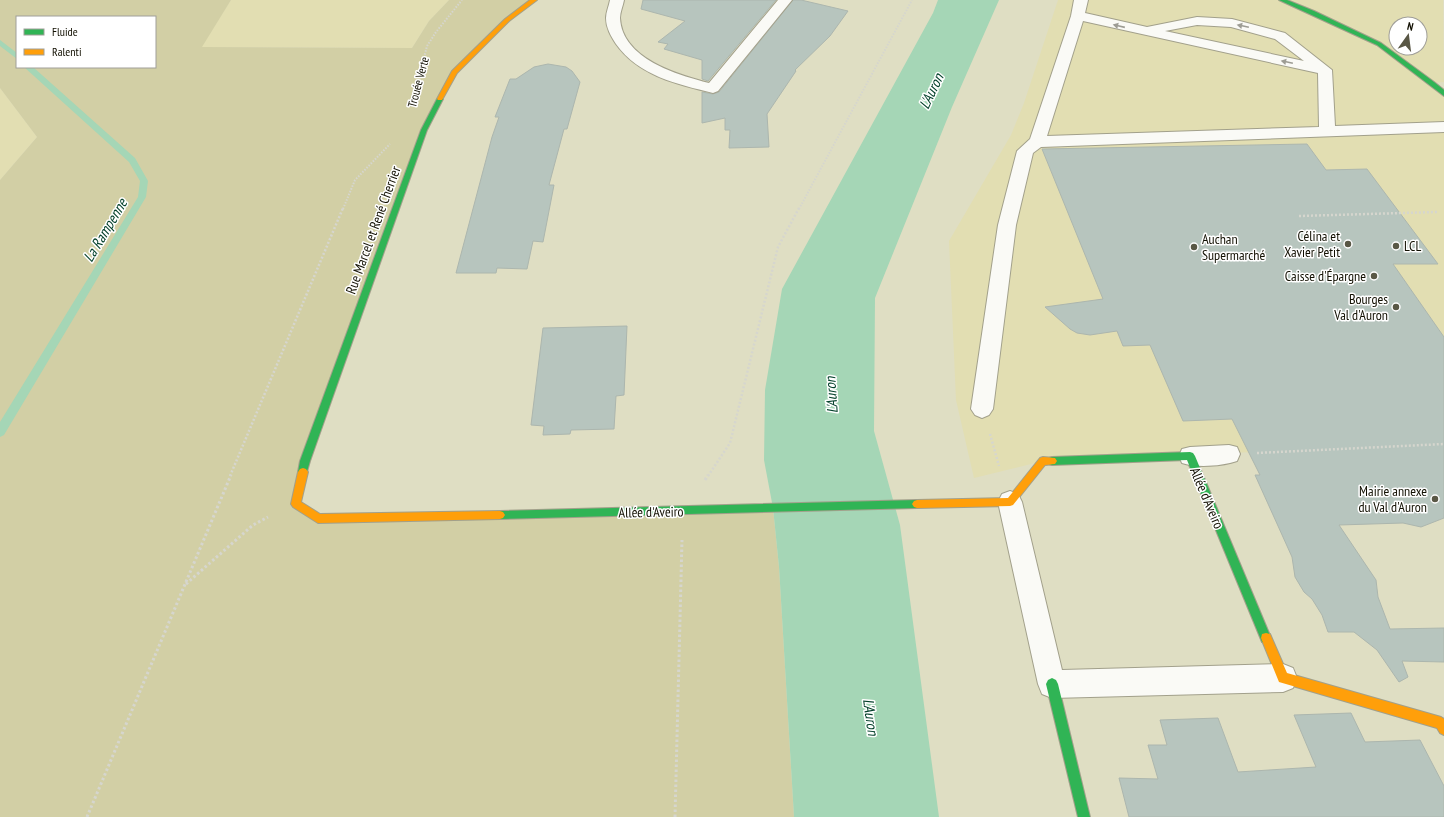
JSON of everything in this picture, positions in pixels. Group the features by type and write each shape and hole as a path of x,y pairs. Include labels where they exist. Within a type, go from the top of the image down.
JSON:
{"street":[{"name":"Rue Marcel et René Cherrier","path":"296,504 305,461 424,130 454,72 507,20 534,0"},
{"path":"1282,0 1312,12 1379,44 1432,83 1444,94"},
{"name":"Allée d'Aveiro","path":"296,504 318,519 1010,502 1043,461 1190,456 1283,678"},
{"path":"1010,502 1084,817"},
{"path":"1052,684 1283,678 1441,723 1444,729"}],"lane":[{"path":"617,0 613,19 617,34 625,46 653,70 669,77 713,88 785,0"},
{"path":"982,409 1007,224 1026,151 1036,142 1078,16 1081,0"},
{"path":"1078,16 1326,70"},
{"path":"1142,31 1197,21 1232,23 1280,36 1326,70"},
{"path":"1326,70 1327,132"},
{"path":"1036,142 1444,127"},
{"path":"1190,456 1228,454"}],"path":[{"name":"Trouée Verte","path":"419,81 427,46 436,32 462,0"},
{"path":"675,817 682,511 730,443 778,247 912,0"},
{"path":"87,817 354,180 390,143"},
{"path":"1299,216 1437,212"},
{"path":"982,409 1010,502"},
{"path":"1228,454 1444,444"},
{"path":"185,585 253,525 296,504"}],"shaded area":[{"path":"0,0 231,0 202,47 412,48 429,21 449,0 534,0 454,72 424,130 296,504 318,519 773,508 779,567 794,817 0,817 0,180 37,137 0,88"},
{"path":"231,0 449,0 429,21 412,48 201,47"},
{"path":"1058,0 1443,0 1444,82 1433,83 1444,94 1444,444 1043,461 974,478 956,400 949,241 1011,135 1024,103"},
{"path":"0,88 37,137 0,180"}],"water":[{"name":"L'Auron","path":"938,0 999,0 952,107 875,298 874,431 900,525 939,817 794,817 779,567 773,508 764,460 765,390 782,289 933,13"}],"building":[{"path":"643,0 776,0 708,81 702,79 702,60 664,49 668,44 658,42 685,21 641,9"},
{"path":"793,0 801,0 848,11 830,36 795,70 796,71 767,114 769,147 729,148 730,130 725,130 725,118 702,123 702,92 713,94 719,92"},
{"path":"548,64 566,67 572,71 580,82 567,129 564,129 549,185 554,185 543,242 533,241 527,269 497,268 496,273 456,273 492,137 499,117 495,117 510,79 516,79 534,67"},
{"path":"1307,144 1326,170 1367,169 1438,264 1393,264 1444,337 1444,518 1421,527 1403,523 1339,525 1376,580 1378,597 1390,629 1444,628 1444,662 1402,661 1408,677 1399,682 1377,650 1354,632 1328,632 1322,615 1312,599 1304,592 1295,577 1292,557 1255,475 1260,475 1232,419 1183,421 1150,345 1123,346 1117,331 1090,335 1077,333 1070,329 1045,307 1103,299 1042,149"},
{"path":"627,326 624,395 616,396 614,429 571,430 570,434 543,435 544,426 531,425 543,328"},
{"path":"1351,713 1365,742 1420,740 1444,786 1444,817 1129,817 1119,778 1158,779 1148,745 1167,745 1160,720 1218,718 1238,772 1316,767 1294,715"}],"waterway":[{"name":"La Rampenne","path":"0,42 16,56"},
{"name":"La Rampenne","path":"0,432 142,197 144,181 132,160 29,68"}],"traffic: fast":[{"path":"1282,0 1312,12 1379,44 1432,83 1444,94"},
{"path":"303,472 305,461 424,130 440,99"},
{"path":"1052,461 1190,456 1266,638"},
{"path":"500,515 917,504"},
{"path":"1052,684 1084,817"}],"traffic: slow":[{"path":"440,99 454,72 507,20 534,0"},
{"path":"917,504 1010,502 1043,461 1052,461"},
{"path":"303,472 296,504 318,519 500,515"},
{"path":"1266,638 1283,678 1441,723 1444,729"}],"place":[{"name":"Célina et Xavier Petit","path":"1348,244"},
{"name":"LCL","path":"1396,246"},
{"name":"Auchan Supermarché","path":"1194,247"},
{"name":"Caisse d'Épargne","path":"1374,276"},
{"name":"Bourges Val d'Auron","path":"1396,307"},
{"name":"Mairie annexe du Val d'Auron","path":"1435,499"}]}
